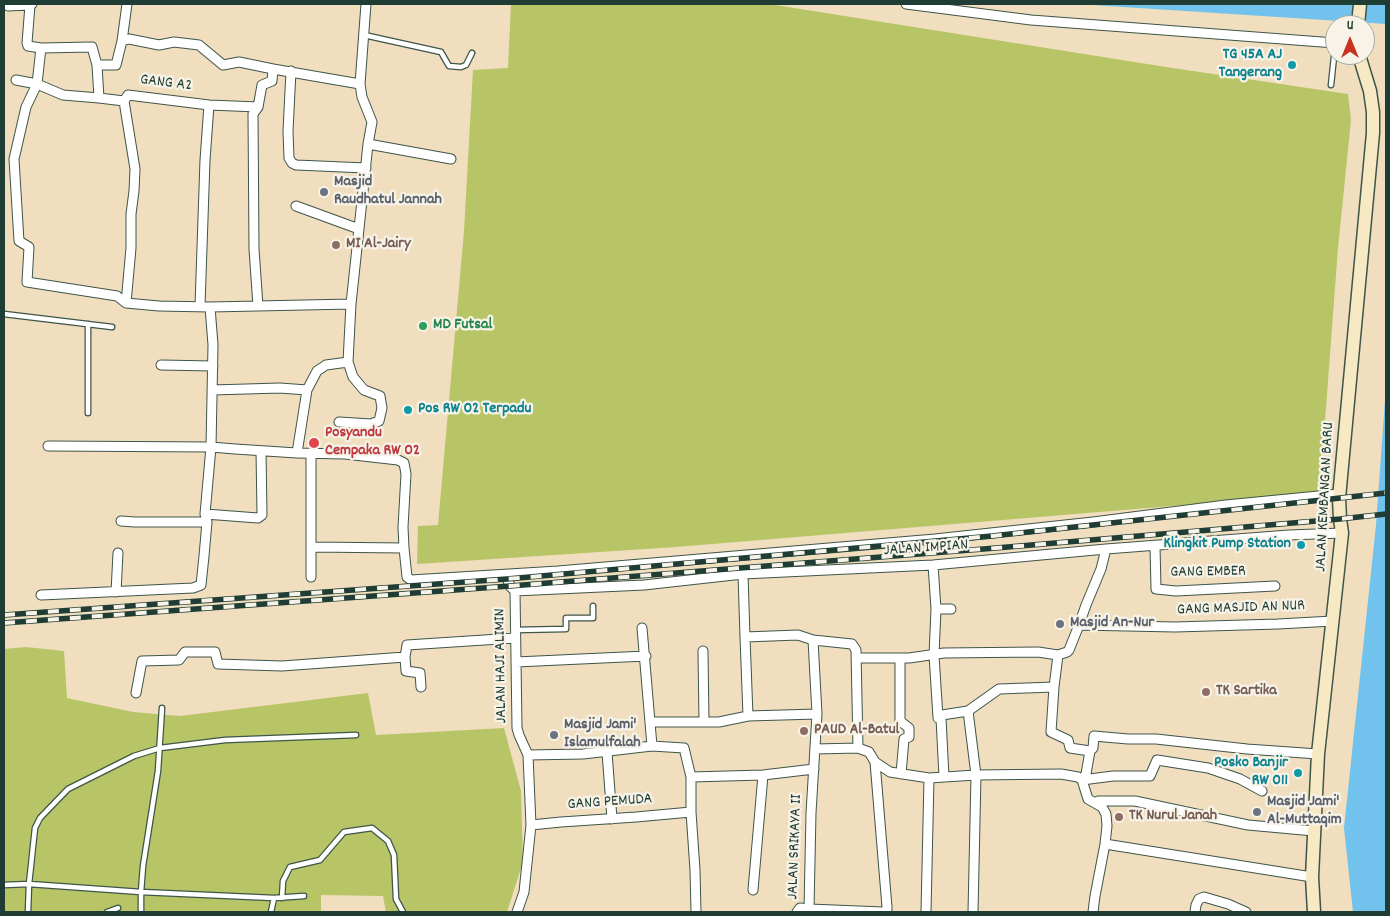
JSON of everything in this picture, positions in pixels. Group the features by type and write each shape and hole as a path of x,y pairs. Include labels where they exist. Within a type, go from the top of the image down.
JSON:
{"main road":[{"name":"JALAN KEMBANGAN BARU","path":"1314,912 1312,877 1322,693 1333,621 1342,532 1339,494 1373,133 1370,91 1362,65"}],"street":[{"path":"8,6 31,4 27,43 31,47 92,47 98,65 99,98"},
{"path":"98,65 116,65 122,41 127,4"},
{"path":"339,422 372,424 379,421 382,408 380,396 364,390 353,377 348,362 351,304 372,122 362,97 360,84 366,4"},
{"path":"906,4 1031,20 1325,44"},
{"path":"122,41 129,39 159,45 174,42 199,45 223,65 239,62 360,84"},
{"path":"41,48 37,84 26,107 14,159 19,241 29,246 27,282 117,296 126,303 159,306 351,304"},
{"path":"258,306 254,250 253,114 258,107 262,86 272,81 273,69"},
{"path":"291,71 288,131 289,158 292,163 296,165 366,168"},
{"name":"GANG A2","path":"16,80 37,84 63,95 124,101 128,95 209,105 258,107"},
{"path":"124,101 135,169 126,303"},
{"path":"200,306 205,160 209,105"},
{"path":"368,144 451,159"},
{"path":"296,206 359,229"},
{"path":"41,595 193,588 201,585 211,447 213,345 210,306"},
{"path":"297,453 307,390 317,371 326,365 348,362"},
{"path":"161,365 213,366"},
{"path":"212,390 280,388 307,390"},
{"path":"48,446 211,447 354,455 398,460 404,463 406,474 403,527 406,571 409,580 506,575 935,539 1094,522 1226,505 1339,494"},
{"path":"121,521 258,518 262,515 261,451"},
{"path":"311,453 311,577"},
{"name":"JALAN IMPIAN","path":"515,593 644,585 743,574 933,565 1106,549 1342,532"},
{"name":"GANG EMBER","path":"1155,546 1156,589 1182,591 1275,586"},
{"path":"311,547 404,548"},
{"path":"857,658 900,658 944,653 1038,652 1058,654 1067,652 1080,625 1101,569 1106,549"},
{"path":"116,592 118,553"},
{"path":"933,565 936,609 934,655 938,718 941,718"},
{"path":"743,574 748,716"},
{"path":"506,575 515,593"},
{"name":"JALAN HAJI ALIMIN","path":"515,593 518,728 528,755 532,826 524,892 517,912"},
{"path":"936,609 950,609"},
{"name":"GANG MASJID AN NUR","path":"1080,625 1238,626 1333,621"},
{"path":"642,628 646,656 652,746"},
{"path":"421,687 420,673 406,671 405,657 407,645 515,634"},
{"path":"745,637 798,636 813,640 852,644 856,650 857,658 858,748"},
{"name":"JALAN SRIKAYA II","path":"813,640 816,714 809,909 888,911 875,762"},
{"path":"703,651 704,722"},
{"path":"136,693 142,660 179,660 185,652 215,652 218,664 244,666 282,666 405,657"},
{"path":"1058,654 1052,732 1068,740 1070,748 1090,751"},
{"path":"516,662 646,656"},
{"path":"900,658 900,721 909,728 909,737 904,739 900,774"},
{"path":"944,776 942,714 968,711 999,689 1054,687"},
{"path":"968,711 976,775 974,912"},
{"path":"651,722 724,722 748,716 816,714"},
{"path":"1082,780 1086,774 1094,736 1156,739 1318,754"},
{"path":"528,755 607,752 652,746 684,748 690,777 696,912"},
{"path":"815,749 858,748 870,752 875,762 890,772 929,778 976,775 1061,774 1078,776 1082,780 1088,799 1102,807 1106,814 1105,844 1093,912"},
{"path":"607,752 612,819"},
{"path":"1082,780 1113,776 1150,776 1157,760 1208,768 1240,779 1262,792"},
{"path":"690,777 763,775 814,769"},
{"path":"753,890 763,775"},
{"path":"926,912 929,778"},
{"path":"1095,803 1098,801 1135,801 1248,825 1314,831"},
{"name":"GANG PEMUDA","path":"532,826 691,812"},
{"path":"1105,844 1312,877"},
{"path":"1195,912 1199,899 1204,897 1246,912"},
{"path":"797,912 800,908 809,909"}],"lane":[{"path":"364,35 441,52 449,66 466,66 472,53"},
{"path":"1331,85 1333,65"},
{"path":"4,314 112,327"},
{"path":"88,324 88,413"},
{"path":"515,634 566,629 566,618 593,618 593,606"},
{"path":"141,912 143,866 158,771 162,708"},
{"path":"28,912 35,828 40,818 68,789 134,756 160,748 225,740 356,735"},
{"path":"282,898 283,881 290,867 320,860 344,832 372,828 388,841 394,855 396,899 403,912"},
{"path":"4,885 29,884 141,892 274,898 304,896"},
{"path":"271,912 274,898"},
{"path":"106,912 118,908"}],"green space":[{"path":"511,4 769,4 1348,94 1351,120 1317,494 676,547 417,564 418,526 438,525 464,231 473,70 508,68"},
{"path":"26,647 64,651 67,698 133,712 180,716 368,693 376,735 504,728 521,791 523,862 507,912 386,912 383,896 321,895 321,912 4,912 4,649"}],"water":[{"path":"1077,4 1386,4 1386,24 1375,23 1375,15 1325,15 1325,20"},
{"path":"1386,386 1386,912 1353,912 1344,828 1376,525"}],"railway":[{"path":"4,615 507,579 992,536 1386,493"},
{"path":"4,623 996,548 1386,514"}],"place":[{"name":"TG 45A AJ Tangerang","path":"1292,65"},
{"name":"Masjid Raudhatul Jannah","path":"324,192"},
{"name":"MI Al-Jairy","path":"336,245"},
{"name":"MD Futsal","path":"423,326"},
{"name":"Pos RW 02 Terpadu","path":"408,410"},
{"name":"Posyandu Cempaka RW 02","path":"314,443"},
{"name":"Klingkit Pump Station","path":"1301,545"},
{"name":"Masjid An-Nur","path":"1060,624"},
{"name":"TK Sartika","path":"1206,692"},
{"name":"PAUD Al-Batul","path":"804,731"},
{"name":"Masjid Jami' Islamulfalah","path":"554,735"},
{"name":"Posko Banjir RW 011","path":"1298,773"},
{"name":"Masjid Jami' Al-Muttaqim","path":"1257,812"},
{"name":"TK Nurul Janah","path":"1119,817"}]}
